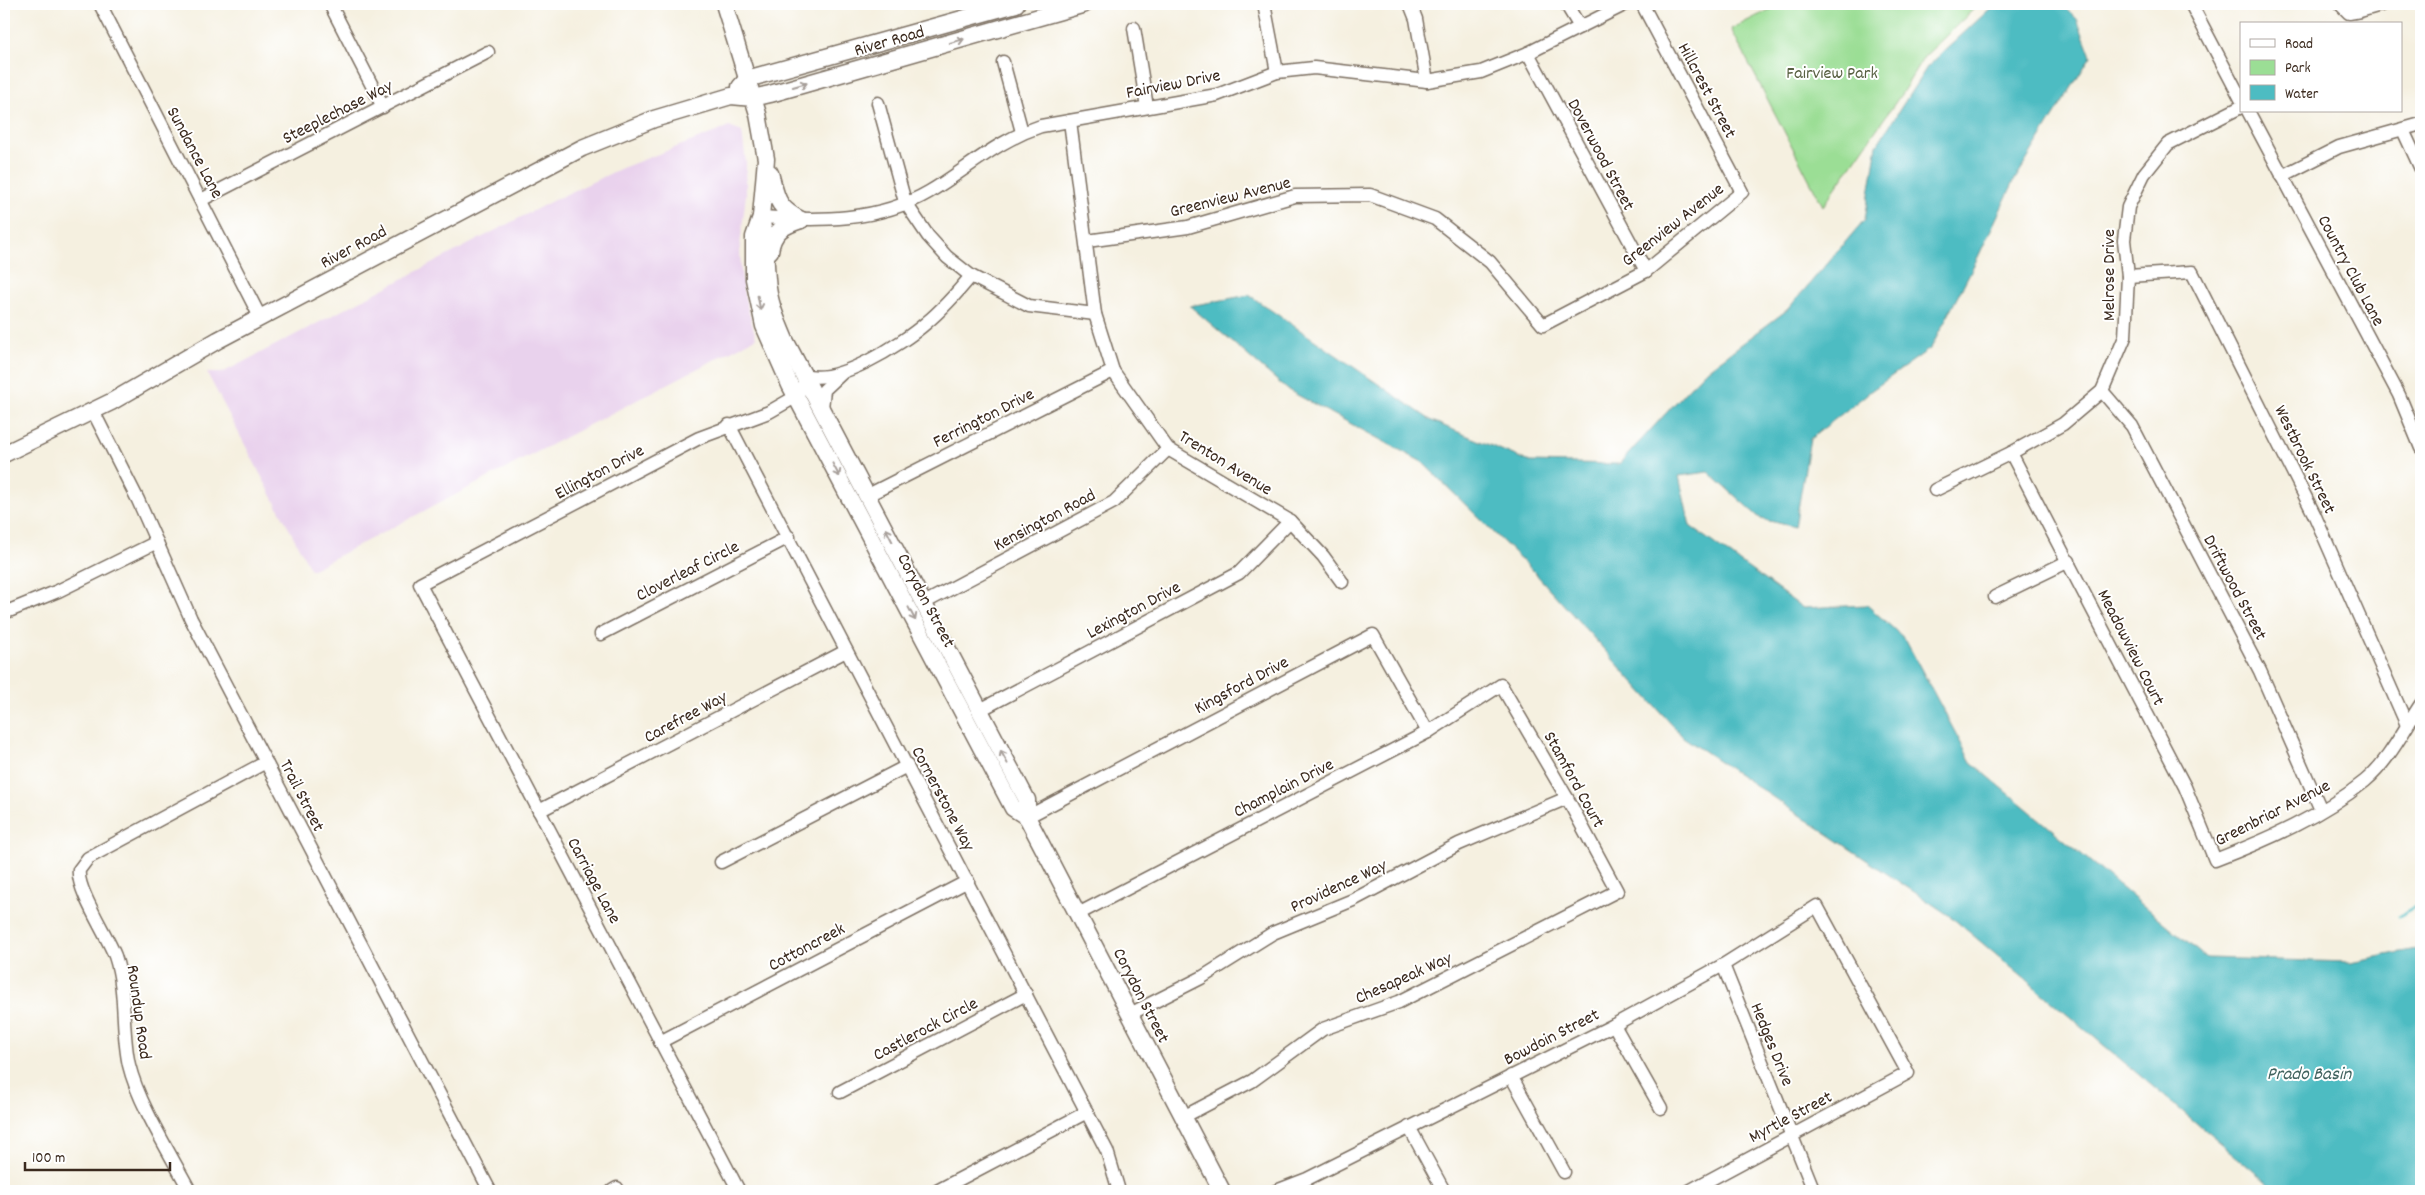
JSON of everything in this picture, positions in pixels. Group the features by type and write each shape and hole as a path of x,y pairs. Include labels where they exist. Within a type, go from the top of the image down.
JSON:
{"main road":[{"name":"Corydon Street","path":"724,4 753,98 763,136 766,159 761,217 754,237 754,279 764,326 797,396 1014,808 1027,817 1222,1191"},
{"name":"River Road","path":"731,96 747,79 1016,4"},
{"name":"River Road","path":"4,454 146,384 260,317 582,148 654,120 731,96 753,98 1085,4"},
{"path":"766,159 778,202 787,213 801,220"},
{"name":"Corydon Street","path":"761,217 766,237 767,281 775,316 837,441 868,495 1027,800 1027,817"},
{"path":"767,281 774,234 780,229 801,220"}],"street":[{"name":"Sundance Lane","path":"100,4 260,317"},
{"path":"330,4 383,107"},
{"path":"1264,4 1277,72"},
{"path":"1410,4 1416,19 1427,81"},
{"path":"1566,4 1580,27"},
{"name":"Fairview Drive","path":"761,217 801,220 837,219 886,210 927,193 1000,143 1022,132 1070,121 1217,95 1277,72 1314,68 1427,81 1481,72 1528,53 1626,4"},
{"name":"Hillcrest Street","path":"1642,4 1742,192"},
{"path":"2191,4 2240,97"},
{"path":"2344,8 2360,11 2384,4"},
{"path":"1134,28 1147,107"},
{"name":"Steeplechase Way","path":"201,200 488,52"},
{"name":"Doverwood Street","path":"1528,53 1646,271"},
{"path":"1003,62 1022,132"},
{"path":"878,103 905,202 928,236 947,257 971,276 1029,306 1095,314"},
{"name":"Melrose Drive","path":"1934,490 2012,453 2063,424 2102,391 2125,337 2128,276 2124,240 2128,207 2144,174 2168,144 2240,108"},
{"name":"Country Club Lane","path":"2249,112 2399,395 2421,448"},
{"name":"Trenton Avenue","path":"1070,121 1095,314 1113,371 1168,449 1290,521 1323,556 1342,582"},
{"path":"2282,176 2340,147 2421,124"},
{"path":"2403,130 2421,169"},
{"name":"Greenview Avenue","path":"1086,241 1188,227 1296,196 1370,195 1435,219 1490,262 1543,325 1646,271 1742,192"},
{"name":"Westbrook Street","path":"2128,276 2192,272 2314,514 2407,725"},
{"path":"797,396 804,383 804,374 818,378 843,372 904,340 950,301 971,276"},
{"name":"Ferrington Drive","path":"868,495 1113,371"},
{"path":"822,408 824,390 843,372"},
{"name":"Driftwood Street","path":"2102,391 2132,426 2260,671 2321,810"},
{"name":"Ellington Drive","path":"420,584 699,438 729,425 769,412 797,396"},
{"name":"Corydon Street","path":"797,396 811,404 829,437 837,441"},
{"name":"Trail Street","path":"93,411 157,542 191,619 490,1191"},
{"name":"Cornerstone Way","path":"729,425 1087,1112 1107,1152 1118,1191"},
{"name":"Kensington Road","path":"924,603 1114,502 1168,449"},
{"name":"Meadowview Court","path":"2012,453 2185,787 2216,860"},
{"name":"Lexington Drive","path":"980,710 1239,573 1290,521"},
{"name":"Cloverleaf Circle","path":"601,634 789,537"},
{"path":"4,613 58,591 157,542"},
{"path":"1995,597 2069,561"},
{"name":"Carriage Lane","path":"420,584 739,1191"},
{"name":"Kingsford Drive","path":"1027,817 1373,635 1428,732"},
{"name":"Carefree Way","path":"539,811 846,651"},
{"name":"Champlain Drive","path":"1078,914 1428,732 1501,685"},
{"name":"Stamford Court","path":"1501,685 1567,798 1617,891"},
{"name":"Greenbriar Avenue","path":"2216,860 2255,844 2321,810 2366,780 2390,752 2421,704"},
{"name":"Roundup Road","path":"190,1191 133,1081 124,1038 120,972 106,934 80,884 79,870 88,858 266,762"},
{"path":"721,862 907,766"},
{"name":"Providence Way","path":"1130,1014 1201,978 1273,934 1353,900 1459,844 1567,798"},
{"name":"Cottoncreek","path":"660,1042 968,881"},
{"name":"Chesapeak Way","path":"1183,1117 1252,1081 1323,1029 1399,1002 1617,891"},
{"name":"Bowdoin Street","path":"1276,1191 1284,1187 1293,1188 1307,1179 1614,1024 1724,965 1817,906 1908,1073"},
{"name":"Hedges Drive","path":"1724,965 1814,1191"},
{"name":"Castlerock Circle","path":"840,1092 1026,994"},
{"path":"1614,1024 1661,1108"},
{"name":"Myrtle Street","path":"1689,1191 1908,1073"},
{"path":"1512,1076 1564,1172"},
{"path":"937,1191 1087,1112"},
{"path":"1409,1127 1444,1191"},
{"path":"1307,1179 1314,1191"}],"shaded area":[{"path":"729,127 742,132 746,163 746,194 740,246 741,273 744,295 756,338 311,570 207,373 222,373 552,201 622,168"}],"green space":[{"name":"Fairview Park","path":"1781,4 1979,4 1924,57 1902,93 1823,206 1731,29"}],"water":[{"name":"Prado Basin","path":"1995,4 2062,4 2077,19 2091,56 2014,181 1978,257 1931,348 1872,390 1810,439 1795,527 1761,519 1708,472 1679,476 1690,526 1803,608 1867,605 1905,639 1971,762 2206,958 2351,962 2421,948 2421,1191 2272,1191 2270,1185 1950,916 1683,737 1535,573 1422,462 1288,390 1190,306 1249,295 1432,421 1530,462 1619,464 1703,373 1787,310 1865,219 1877,145 1927,67"}],"waterway":[{"path":"2399,916 2421,904"}]}
